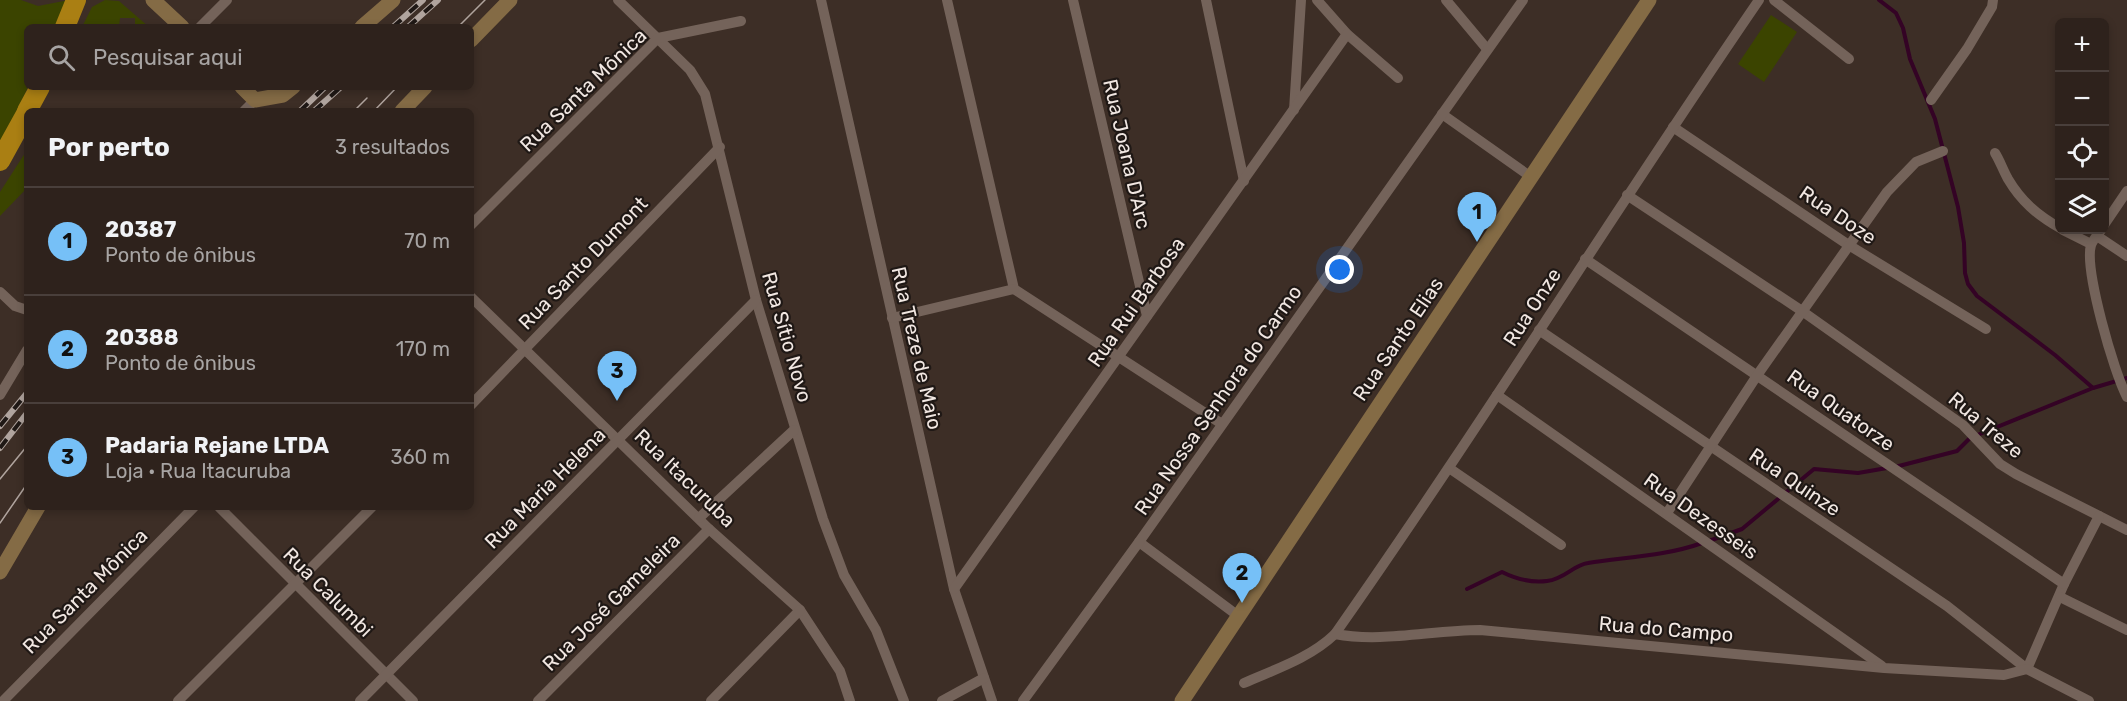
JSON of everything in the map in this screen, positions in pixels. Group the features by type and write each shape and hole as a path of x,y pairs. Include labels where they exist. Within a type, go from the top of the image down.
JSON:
{"highway":[{"path":"66,24 76,0"},
{"path":"29,108 38,90"},
{"path":"0,161 24,117"}],"main road":[{"path":"153,0 179,24"},
{"path":"365,24 393,0"},
{"path":"474,37 510,0"},
{"name":"Rua Santo Elias","path":"1182,701 1237,615 1649,0"},
{"path":"243,90 250,106 283,95 289,90"},
{"path":"405,108 422,90"},
{"path":"0,572 36,510"}],"street":[{"path":"203,24 227,0"},
{"name":"Rua Sítio Novo","path":"618,0 690,70 701,85 720,147 756,300 794,430 833,549 844,575 876,630 904,701"},
{"name":"Rua Treze de Maio","path":"820,0 954,589 992,701"},
{"path":"946,0 1014,289 1222,424"},
{"name":"Rua Joana D'Arc","path":"1072,0 1147,316"},
{"path":"1206,0 1244,181"},
{"path":"1294,112 1301,0"},
{"path":"1317,0 1347,34 1398,78"},
{"path":"1446,0 1487,49"},
{"name":"Rua Nossa Senhora do Carmo","path":"1023,701 1139,542 1523,0"},
{"name":"Rua Onze","path":"1335,634 1449,468 1626,195 1759,0"},
{"path":"1774,0 1849,58"},
{"path":"1931,100 1966,50 1992,8 1993,0"},
{"name":"Rua Santa Mônica","path":"474,222 658,38 741,21"},
{"name":"Rua Rui Barbosa","path":"954,589 1294,112 1347,34"},
{"path":"1442,114 1531,177"},
{"name":"Rua Doze","path":"1673,127 1847,244 1986,330"},
{"name":"Rua Santo Dumont","path":"474,402 720,147"},
{"path":"1668,513 1758,374 1847,244 1905,171 1930,154 1943,150"},
{"path":"1995,153 2009,181 2028,206 2037,215 2055,226"},
{"path":"2109,218 2127,191"},
{"name":"Rua Treze","path":"1626,195 1802,311 1963,425 1979,439 2000,464 2127,530"},
{"path":"2124,392 2121,372 2092,278 2096,237 2127,256"},
{"name":"Rua Quatorze","path":"1585,259 1758,374 2064,584"},
{"path":"892,318 1014,289"},
{"path":"0,292 15,306 24,309"},
{"name":"Rua Itacuruba","path":"474,300 709,529 800,610 840,670 850,701"},
{"name":"Rua Maria Helena","path":"360,701 756,300"},
{"name":"Rua Quinze","path":"1539,330 1947,606 2027,669"},
{"path":"0,395 24,355"},
{"name":"Rua Dezesseis","path":"1497,395 1668,513 1884,668"},
{"name":"Rua José Gameleira","path":"699,518 794,430"},
{"path":"1449,468 1561,545"},
{"name":"Rua Santa Mônica","path":"3,701 191,510"},
{"name":"Rua Calumbi","path":"222,510 413,701"},
{"path":"178,701 297,585 369,510"},
{"path":"2089,701 2027,669 2064,584 2099,516"},
{"name":"Rua José Gameleira","path":"538,701 709,529"},
{"path":"1139,542 1237,615"},
{"path":"2060,597 2127,630"},
{"path":"711,701 800,610"},
{"name":"Rua do Campo","path":"1335,634 1364,638 1445,630 1480,630 1884,668 2004,675 2027,669"},
{"path":"1244,683 1322,646 1335,634"},
{"path":"942,701 984,678"}],"green space":[{"path":"0,0 21,0 38,6 69,0 57,24 24,24 24,90 27,90 0,147"},
{"path":"105,0 119,1 146,24 135,24 135,18 120,18 119,24 84,24 92,7"},
{"path":"1771,15 1797,32 1764,82 1738,64"},
{"path":"24,155 24,191 0,216 0,192"}],"waterway":[{"path":"1879,0 1896,13 1903,28 1910,59 1935,119 1958,207 1968,284 1977,296 2055,355 2093,388"},
{"path":"1895,467 1957,451 1970,438 2093,388 2127,378"},
{"path":"1709,541 1742,529 1814,469 1858,473 1887,468"},
{"path":"1467,589 1502,572 1524,580 1547,581 1559,578 1583,564 1660,553 1702,543"}],"tram line":[{"path":"461,24 485,0"},
{"path":"377,108 394,90"},
{"path":"357,108 367,98"},
{"path":"0,479 24,450"},
{"path":"0,523 24,488"}],"railway":[{"path":"396,24 423,0"},
{"path":"411,24 438,0"},
{"path":"303,108 322,90"},
{"path":"317,108 338,90"},
{"path":"0,426 24,397"},
{"path":"0,448 24,417"}],"place":[{"name":"20387","path":"1477,242"},
{"name":"Padaria Rejane LTDA","path":"617,401"},
{"name":"20388","path":"1242,603"}]}
